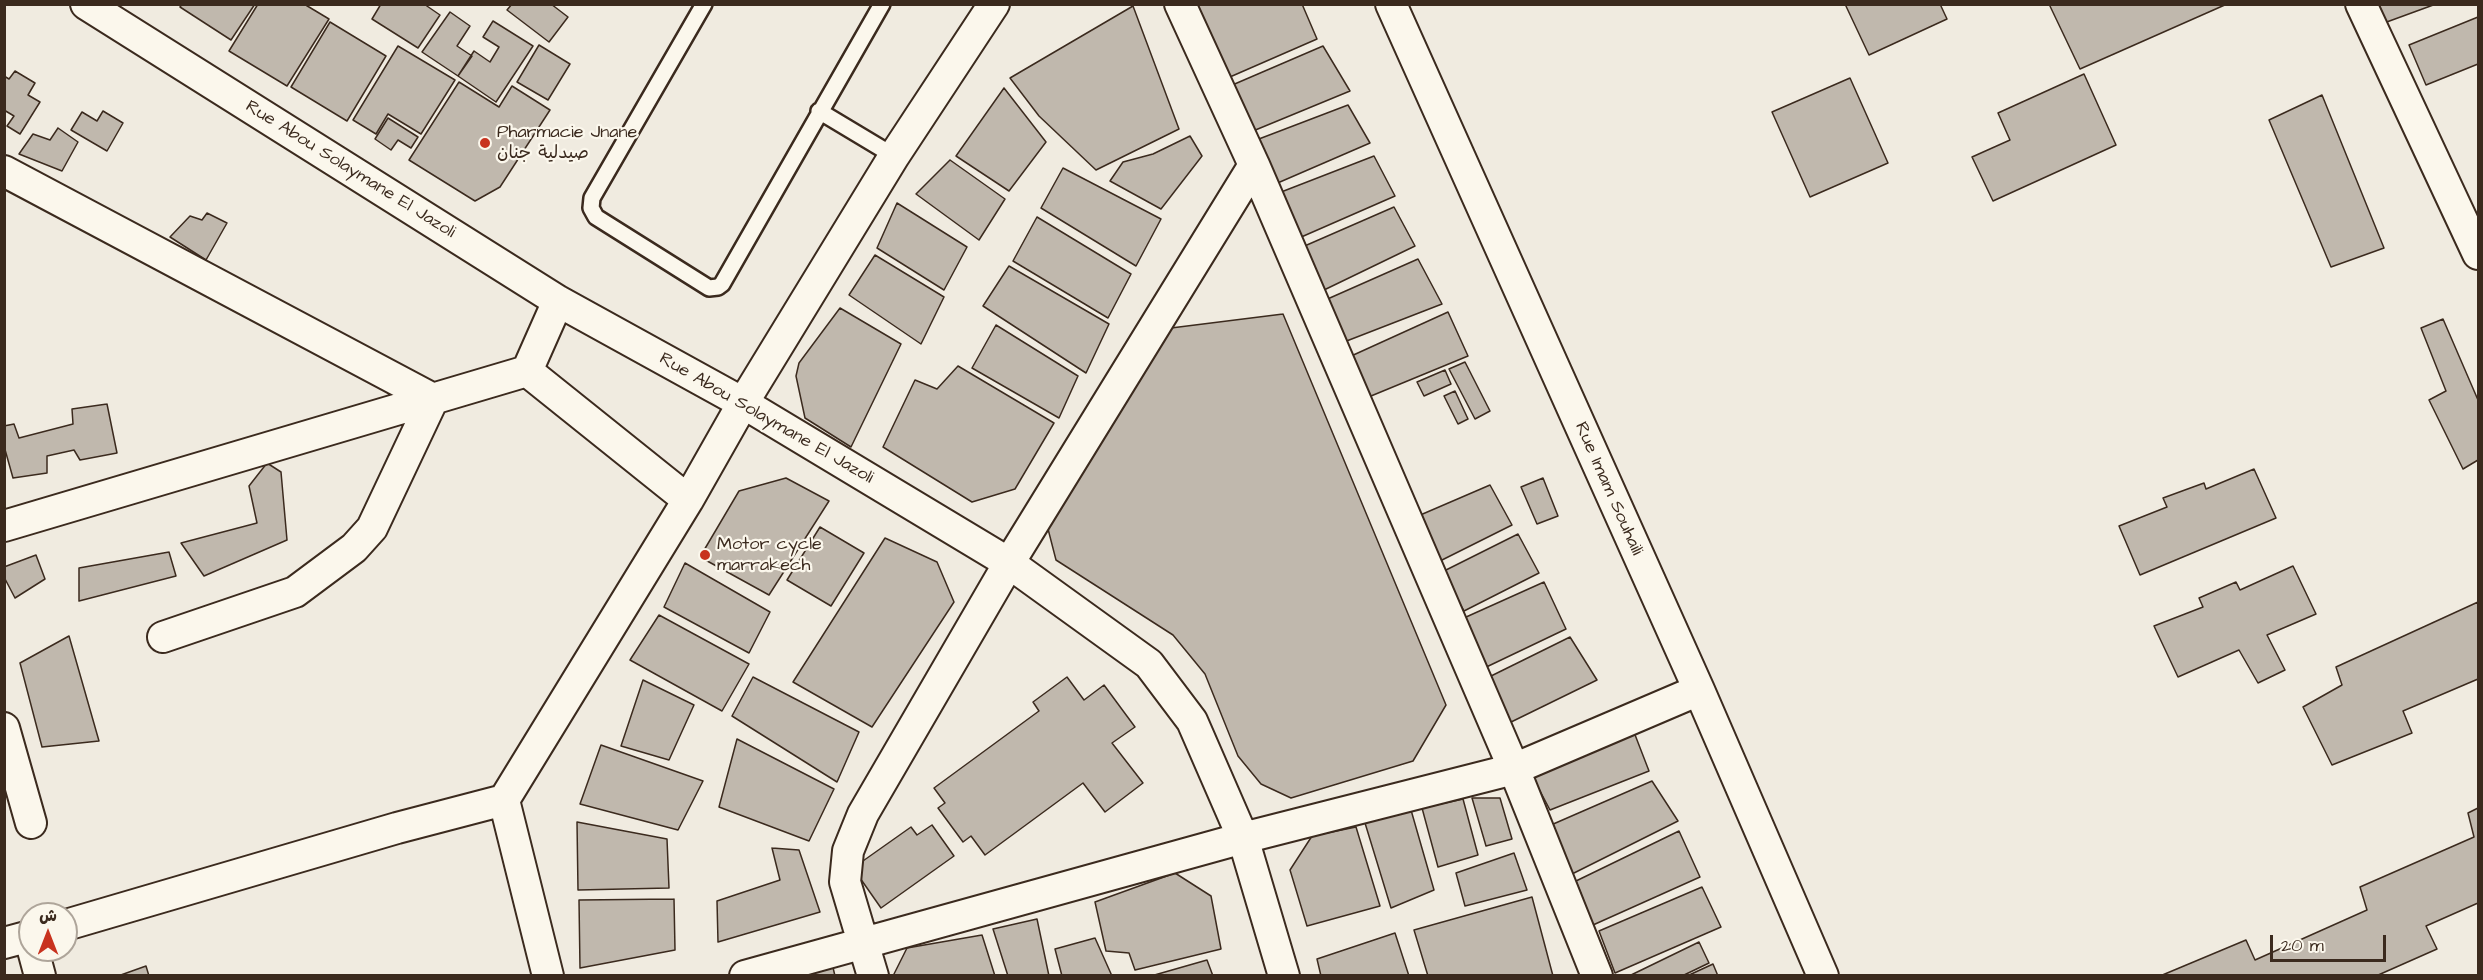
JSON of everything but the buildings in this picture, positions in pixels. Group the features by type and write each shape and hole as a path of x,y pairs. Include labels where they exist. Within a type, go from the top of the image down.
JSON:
{"street":[{"path":"78,921 397,828 504,800 688,500 743,403 894,156 994,4"},
{"path":"1180,4 1254,165 1515,769 1597,975"},
{"name":"Rue Imam Souhaili","path":"1391,4 1823,975"},
{"path":"2361,4 2470,212 2478,254"},
{"name":"Rue Abou Solaymane El Jazoli","path":"103,9 558,301 743,403 1009,563 1149,664 1192,721 1244,838 1284,975"},
{"path":"873,975 845,882 848,851 863,814 1009,563 1254,165"},
{"path":"4,171 433,399"},
{"path":"4,526 527,371 558,301"},
{"path":"527,371 688,500"},
{"path":"163,637 295,591 354,548 372,528 433,399"},
{"path":"746,975 1244,838 1515,769 1698,690"},
{"path":"4,728 32,823"},
{"path":"504,800 548,975"}],"lane":[{"path":"704,4 592,198 591,208 596,217 709,288 718,287 882,4"},
{"path":"819,111 894,156"}],"place":[{"name":"Pharmacie Jnane صيدلية جنان","path":"485,143"},
{"name":"Motor cycle marrakech","path":"705,555"}]}
